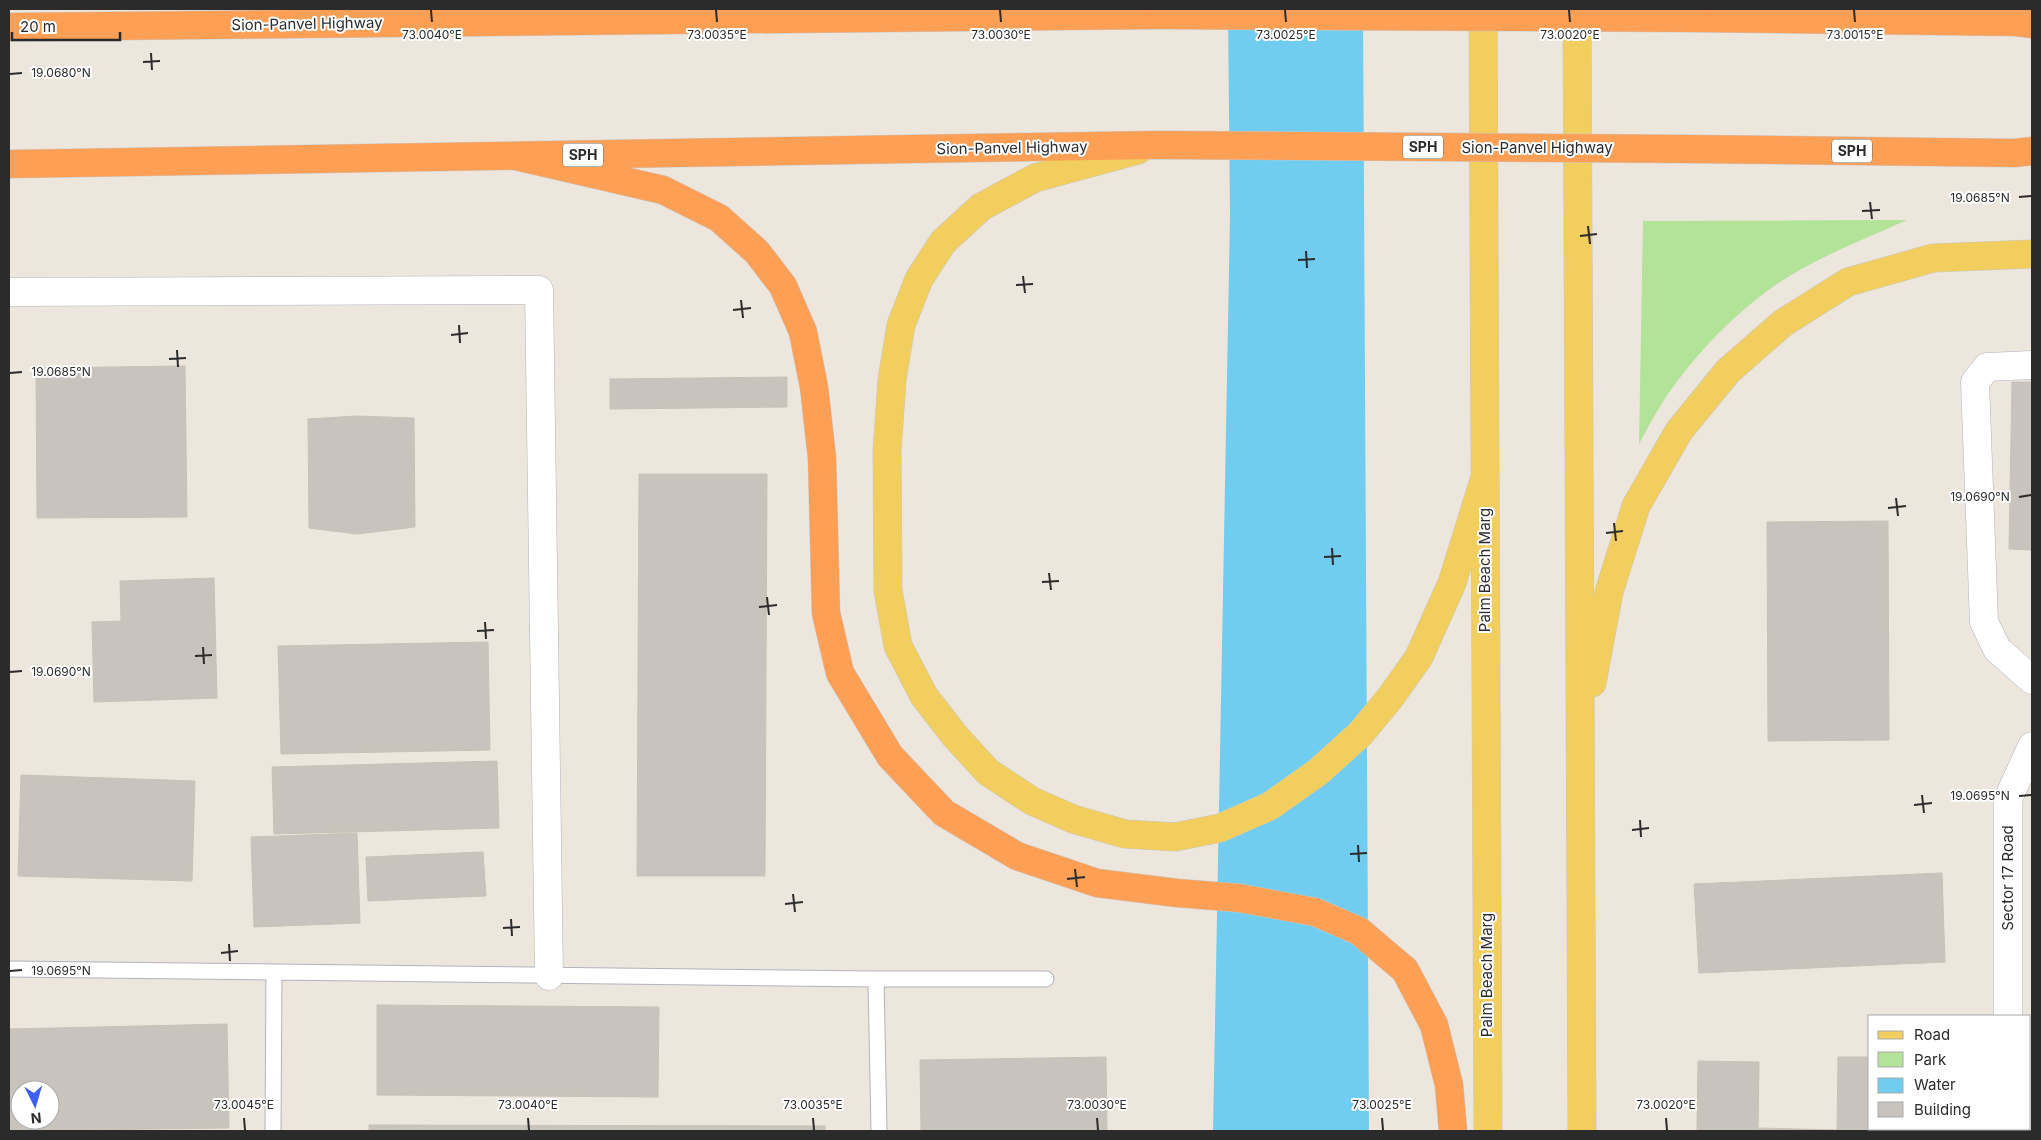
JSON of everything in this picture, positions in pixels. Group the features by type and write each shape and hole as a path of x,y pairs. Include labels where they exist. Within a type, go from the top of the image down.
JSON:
{"highway":[{"name":"Sion-Panvel Highway","path":"9,27 1146,12 2027,22"},
{"name":"Sion-Panvel Highway","path":"9,164 1157,145 2026,153"},
{"path":"516,156 663,190 719,218 757,252 783,286 803,332 814,387 822,458 826,613 840,673 890,756 944,812 1017,856 1096,883 1176,893 1240,898 1315,912 1359,931 1405,970 1434,1024 1449,1086 1453,1131"}],"main road":[{"name":"Palm Beach Marg","path":"1483,9 1488,1131"},
{"path":"1578,9 1582,1131"},
{"path":"1157,145 1035,178 980,208 943,242 918,279 901,325 892,380 888,451 888,590 898,646 924,696 955,736 988,772 1032,801 1073,819 1125,834 1175,837 1220,828 1270,806 1318,772 1360,734 1390,698 1419,657 1452,583 1485,478"},
{"path":"1580,746 1609,592 1636,506 1679,430 1728,371 1782,323 1848,282 1933,258 2032,254"}],"street":[{"path":"9,292 540,290 549,976"},
{"path":"2032,365 1986,367 1975,382 1984,622 1997,649 2032,680"},
{"name":"Sector 17 Road","path":"2008,1015 2008,799 2032,746"}],"lane":[{"path":"9,970 1046,980"},
{"path":"273,1131 274,972"},
{"path":"876,979 879,1131"}],"green space":[{"path":"1907,220 1840,249 1807,266 1777,284 1746,308 1704,348 1680,378 1660,406 1639,444 1643,221"}],"water":[{"path":"1228,9 1363,9 1369,1131 1213,1131 1230,216"}],"building":[{"path":"185,366 187,517 37,518 36,368"},
{"path":"787,377 787,407 610,409 610,379"},
{"path":"2012,382 2032,382 2032,550 2009,549"},
{"path":"356,416 414,418 415,527 357,534 309,528 308,419"},
{"path":"639,474 767,474 765,876 637,876"},
{"path":"1888,521 1889,740 1768,741 1767,522"},
{"path":"214,578 217,698 94,702 92,622 121,621 120,581"},
{"path":"488,642 490,750 281,754 278,646"},
{"path":"497,761 499,828 274,834 272,767"},
{"path":"21,775 195,781 192,881 18,876"},
{"path":"357,833 360,923 254,927 251,837"},
{"path":"483,852 486,896 368,901 366,857"},
{"path":"1942,873 1945,962 1699,973 1694,884"},
{"path":"377,1005 659,1007 658,1097 377,1095"},
{"path":"227,1024 229,1128 9,1131 9,1029"},
{"path":"1106,1057 1107,1131 921,1131 920,1060"},
{"path":"1838,1057 1868,1057 1868,1130 1900,1131 1697,1131 1698,1061 1759,1062 1758,1128 1837,1130"},
{"path":"369,1125 825,1126 825,1131 369,1131"}]}
